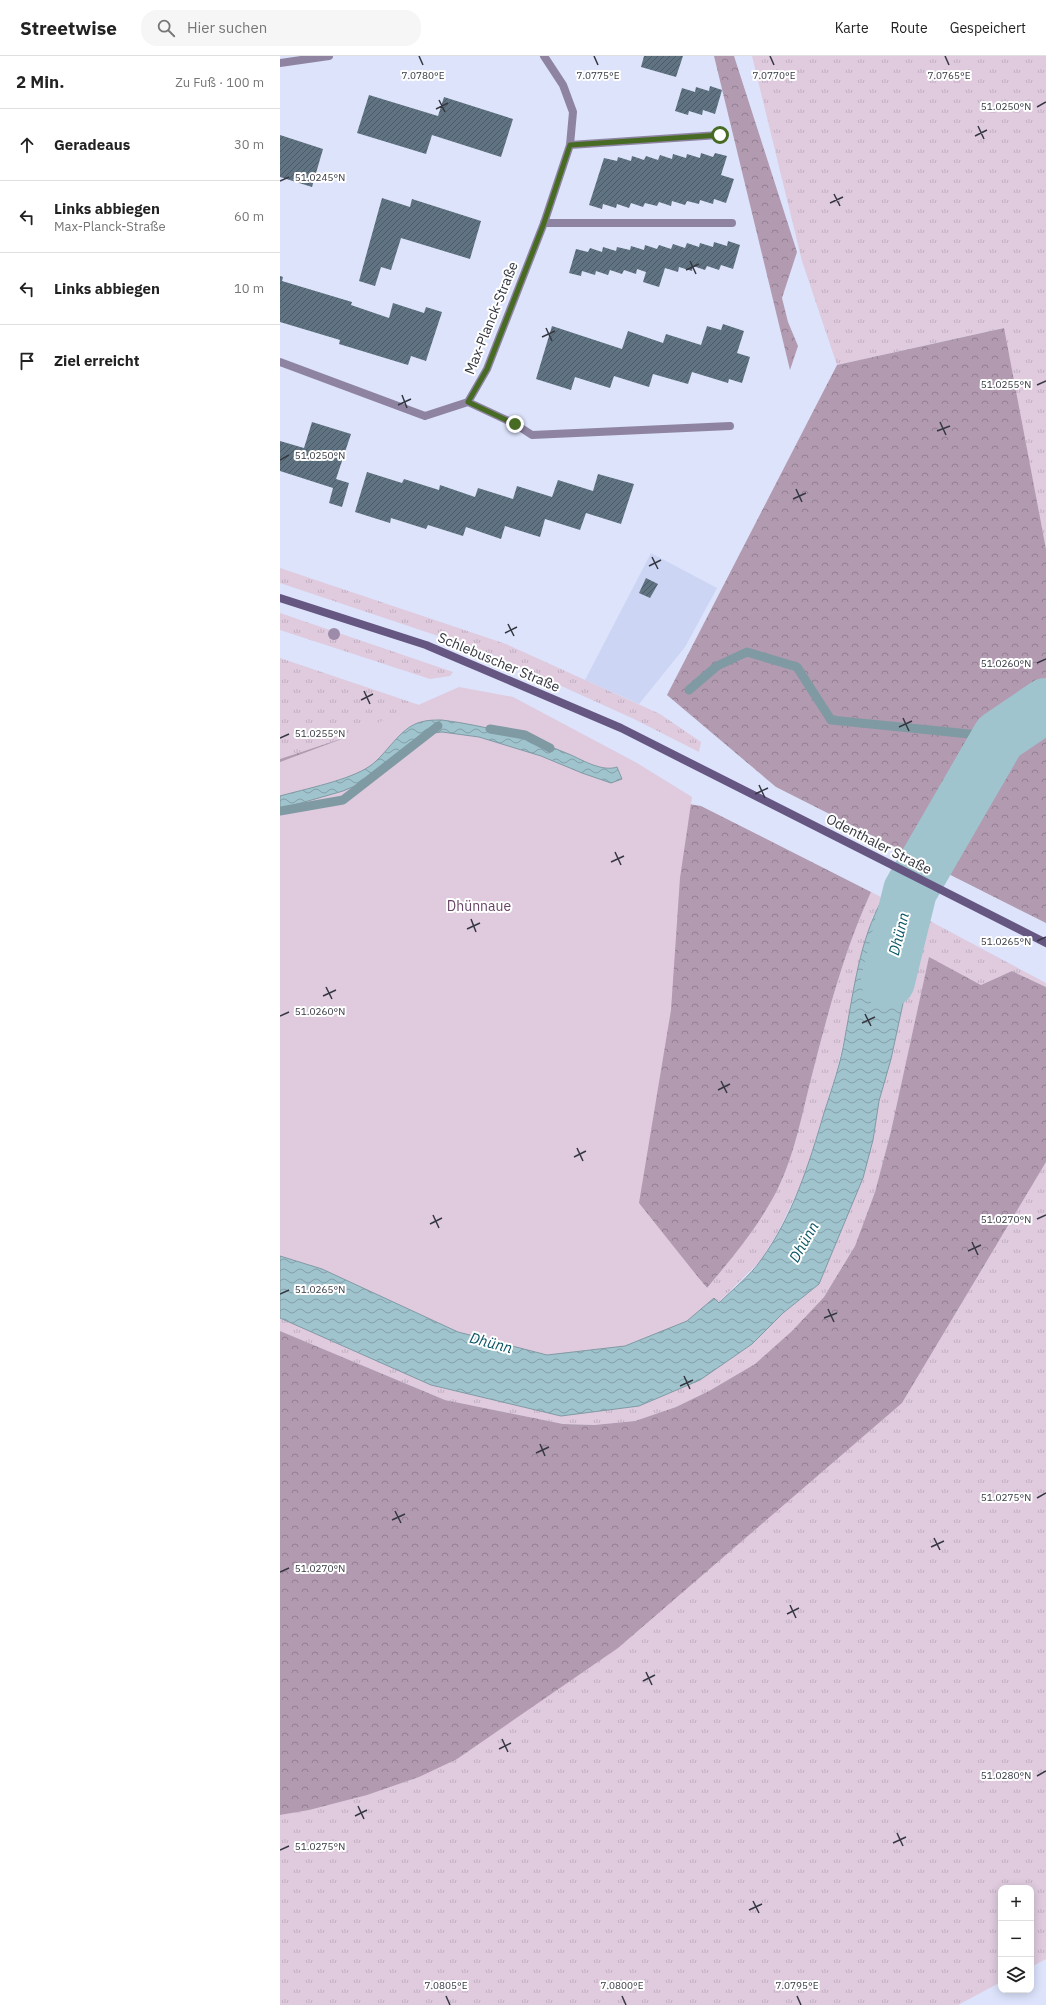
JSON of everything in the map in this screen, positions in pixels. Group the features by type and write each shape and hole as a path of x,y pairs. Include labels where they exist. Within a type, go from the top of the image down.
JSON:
{"main road":[{"name":"Schlebuscher Straße","path":"280,598 426,645 621,728 701,769"},
{"name":"Odenthaler Straße","path":"701,769 1046,943"}],"street":[{"path":"280,63 329,56"},
{"name":"Max-Planck-Straße","path":"468,402 487,369 544,223 570,145 573,112 563,85 544,56"},
{"path":"570,145 720,135"},
{"path":"544,223 732,223"},
{"path":"280,362 425,416 468,402 515,424 532,435 730,426"}],"shaded area":[{"path":"651,553 717,588 685,647 639,704 585,680"}],"green space":[{"path":"714,56 734,56 797,252 782,298 788,322 798,346 790,370"},
{"path":"752,56 1046,56 1046,549 1003,328 837,365 802,261"},
{"path":"1004,328 1046,549 1046,923 776,787 667,695 837,365"},
{"path":"280,568 506,644 660,714 701,742 699,752 634,719 489,653 280,583"},
{"path":"280,613 453,672 450,676 430,679 280,630"},
{"path":"280,658 431,709 280,759"},
{"name":"Dhünnaue","path":"459,687 513,697 637,763 692,797 680,878 671,1010 639,1203 733,1321 554,1385 280,1287 280,762 339,740"},
{"path":"431,709 683,803 701,806 871,892 844,960 823,1032 798,1133 785,1172 765,1212 737,1251 707,1288 280,796 280,759"},
{"path":"871,892 883,898 872,918 837,1070 803,1180 778,1232 761,1260 718,1303 707,1288 737,1251 765,1212 780,1184 790,1159 798,1133 823,1032 844,960"},
{"path":"928,920 1046,983 1046,987 1012,971 981,985 929,958 891,1131 875,1192 855,1246 824,1297 792,1331 755,1364 709,1391 676,1407 635,1421 594,1425 563,1424 445,1400 280,1331 280,1318 293,1323 639,1406 700,1380 752,1344 783,1313 819,1284 863,1178 873,1140 879,1101 891,1059 905,994 921,935"},
{"path":"929,957 981,985 1012,971 1046,987 1046,1162 902,1403 618,1648 457,1759 419,1777 367,1795 309,1810 280,1815 280,1331 445,1400 563,1424 594,1425 635,1421 676,1407 709,1391 755,1364 792,1331 824,1297 855,1246 875,1192 891,1131"},
{"path":"1046,1162 1046,1959 1034,1965 1034,1885 998,1885 998,1984 958,2005 280,2005 280,1815 350,1799 419,1777 902,1403"}],"water":[{"path":"442,720 475,725 508,733 539,743 600,767 617,767 622,779 611,783 541,756 479,737 442,732 424,734 408,745 395,760 376,777 343,791 280,809 280,796 351,776 370,766 400,735 413,725 426,721"},
{"path":"883,898 928,920 921,935 905,994 891,1059 879,1101 873,1140 863,1178 819,1284 783,1313 752,1344 700,1380 639,1406 561,1416 431,1385 280,1318 280,1256 322,1269 458,1332 547,1355 625,1346 687,1321 714,1298 719,1303 757,1266 782,1226 799,1189 839,1066 858,966 863,948 868,931"}],"building":[{"path":"644,56 683,56 676,77 641,67"},
{"path":"710,86 722,90 715,114 703,110 702,115 689,111 688,115 675,111 682,88 695,92 696,87 709,91"},
{"path":"369,95 438,116 444,97 513,119 501,157 432,135 426,154 357,133"},
{"path":"280,135 323,149 312,187 280,177"},
{"path":"701,153 713,157 715,153 727,156 721,175 734,179 726,203 714,199 713,204 700,200 699,204 687,201 685,205 672,201 671,206 659,202 657,206 645,203 643,207 631,203 629,208 617,204 616,208 603,204 602,209 589,205 604,158 617,161 618,157 631,161 632,156 644,160 646,156 658,160 660,155 672,159 673,154 686,158 687,154 700,158"},
{"path":"382,198 410,207 412,199 481,221 470,259 401,238 391,270 381,267 375,286 359,281"},
{"path":"728,241 740,245 733,269 721,265 719,270 707,266 705,270 693,266 692,271 679,267 678,272 665,268 659,287 643,282 646,272 637,269 636,274 624,270 622,274 610,270 608,275 596,271 595,275 582,271 581,276 569,273 576,249 588,252 590,248 602,252 603,247 616,251 617,247 630,250 631,246 644,250 645,245 657,249 659,245 671,249 673,244 685,248 687,243 699,247 700,243 713,247 714,242 727,246"},
{"path":"280,276 283,277 282,281 352,302 351,305 389,318 393,303 424,313 426,307 442,312 426,361 411,356 408,365 339,344 340,340 280,322"},
{"path":"723,324 744,331 737,353 750,357 742,383 729,379 728,383 692,372 688,384 653,374 649,387 614,376 610,388 575,377 571,390 536,379 552,326 622,349 628,331 663,343 666,334 701,345 707,326 721,330"},
{"path":"312,422 351,434 336,479 349,483 342,507 329,503 333,488 280,471 280,441 304,448"},
{"path":"367,472 402,483 404,479 439,490 440,485 475,497 478,488 513,499 517,486 552,497 558,480 593,491 598,474 634,484 621,524 586,513 580,530 545,519 540,537 505,526 501,539 466,527 463,536 428,525 426,529 391,518 390,523 355,512"},
{"path":"646,578 658,584 650,598 639,593"}],"waterway":[{"path":"689,690 717,666 747,652 797,667 831,720 999,737"},
{"name":"Dhünn","path":"888,981 910,891 999,737 1046,705"},
{"path":"280,811 343,800 438,726"},
{"path":"490,729 525,735 550,748"}],"route":[{"path":"515,424 468,402 487,369 544,223 570,145 720,135"}]}
